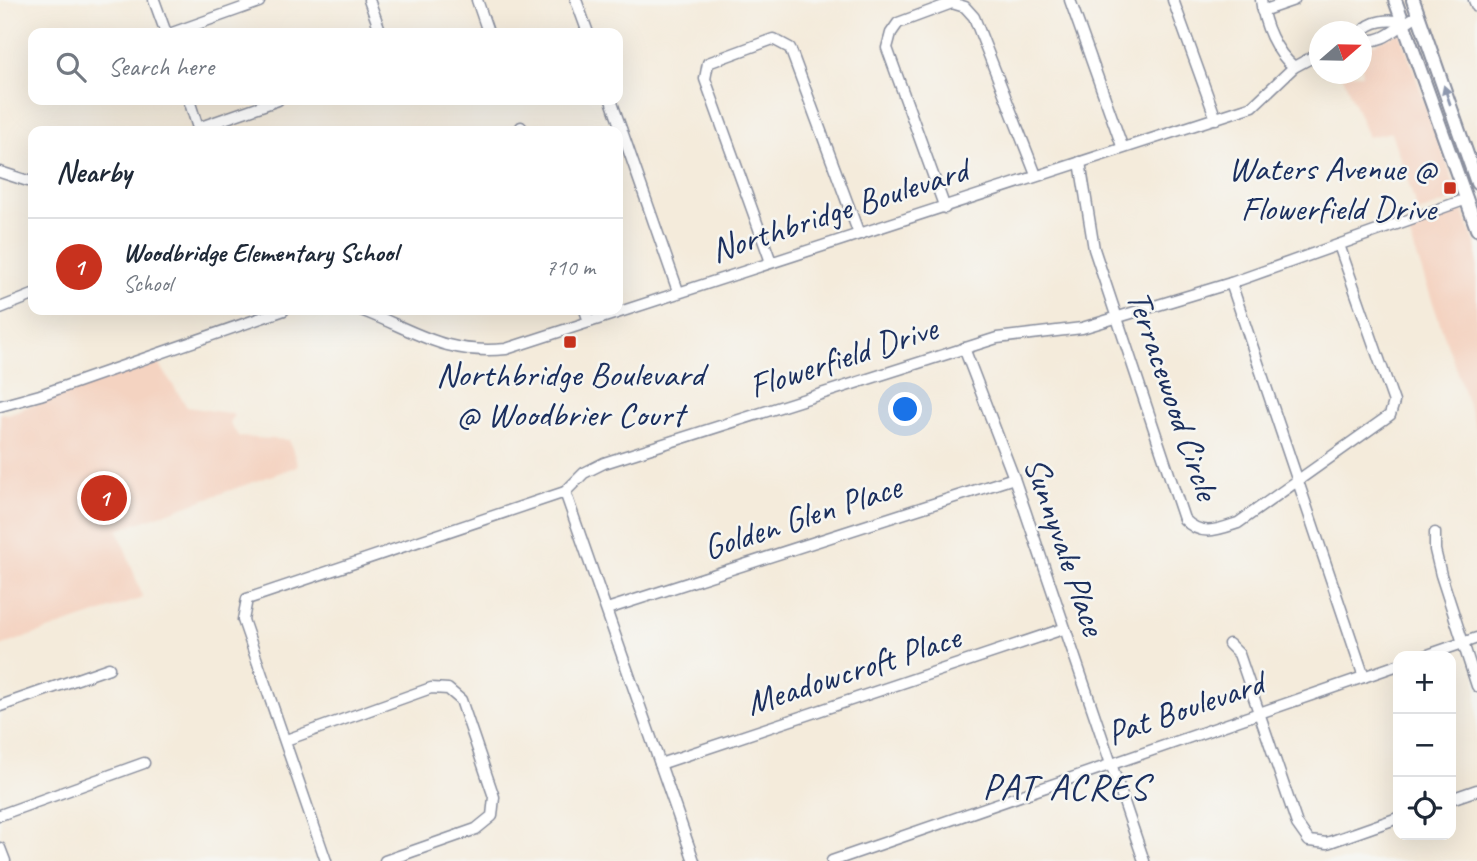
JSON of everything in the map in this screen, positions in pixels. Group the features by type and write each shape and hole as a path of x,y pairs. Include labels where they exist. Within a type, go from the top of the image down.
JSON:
{"main road":[{"path":"1395,0 1450,153 1472,203 1477,229"},
{"path":"1413,0 1476,181"},
{"path":"1450,153 1464,172 1476,181"}],"street":[{"path":"154,0 164,28"},
{"path":"369,0 379,28"},
{"path":"477,0 487,28"},
{"path":"576,0 586,28"},
{"path":"1070,0 1122,146"},
{"path":"1173,0 1216,119"},
{"path":"1261,0 1262,11 1283,58 1294,68"},
{"path":"1262,11 1294,0"},
{"path":"1474,0 1477,7"},
{"path":"186,28 259,2"},
{"path":"946,208 887,48 891,33 898,23 930,11 953,3 965,7 974,17 1036,175"},
{"path":"1372,40 1394,33 1403,22 1419,15"},
{"path":"1372,25 1389,19 1403,22"},
{"path":"771,262 705,79 708,63 773,39 790,48 859,233"},
{"name":"Northbridge Boulevard","path":"623,310 859,233 946,208 1122,146 1253,106 1294,68 1309,59"},
{"path":"191,105 198,126"},
{"path":"210,126 265,105"},
{"path":"613,105 620,126"},
{"path":"623,134 678,291"},
{"name":"Terracewood Circle","path":"1080,162 1094,249 1115,317 1184,519 1194,530 1213,532 1238,523 1391,415 1394,402 1339,245"},
{"path":"0,172 28,181"},
{"name":"Flowerfield Drive","path":"286,740 243,620 247,599 565,492 584,473 604,463 997,338 1082,328 1231,283 1472,203"},
{"path":"1231,283 1364,677"},
{"path":"0,307 28,297"},
{"path":"0,405 40,395 257,315"},
{"name":"Northbridge Boulevard","path":"372,315 430,342 459,350 482,351 506,349 609,315"},
{"path":"587,315 589,322"},
{"name":"Sunnyvale Place","path":"964,348 1014,478 1063,629 1144,861"},
{"name":"Golden Glen Place","path":"607,609 1014,478"},
{"path":"565,492 694,861"},
{"path":"1435,533 1435,550 1461,631 1461,643 1477,686"},
{"name":"Meadowcroft Place","path":"660,764 1063,629"},
{"path":"1438,651 1477,638"},
{"path":"1229,644 1239,654 1297,824 1309,841 1327,843 1393,820"},
{"name":"Pat Boulevard","path":"832,861 1393,667"},
{"path":"0,706 108,668"},
{"path":"326,861 286,740 431,688 448,690 461,700 494,797 492,816 476,829 385,861"},
{"path":"0,815 144,763"},
{"path":"1456,797 1477,790"},
{"path":"0,848 5,861"}],"shaded area":[{"path":"1400,32 1459,198 1413,214 1418,211 1391,132 1368,137 1346,84 1372,84 1372,45"},
{"path":"1461,205 1477,249 1477,430 1406,225"},
{"path":"156,359 187,407 234,414 230,424 239,437 289,440 298,466 118,530 143,598 0,646 0,413 8,414"}],"place":[{"name":"Waters Avenue @ Flowerfield Drive","path":"1450,188"},
{"name":"Northbridge Boulevard @ Woodbrier Court","path":"570,342"},
{"name":"Woodbridge Elementary School","path":"104,498"}],"district":[{"name":"PAT ACRES","path":"1066,786"}]}
